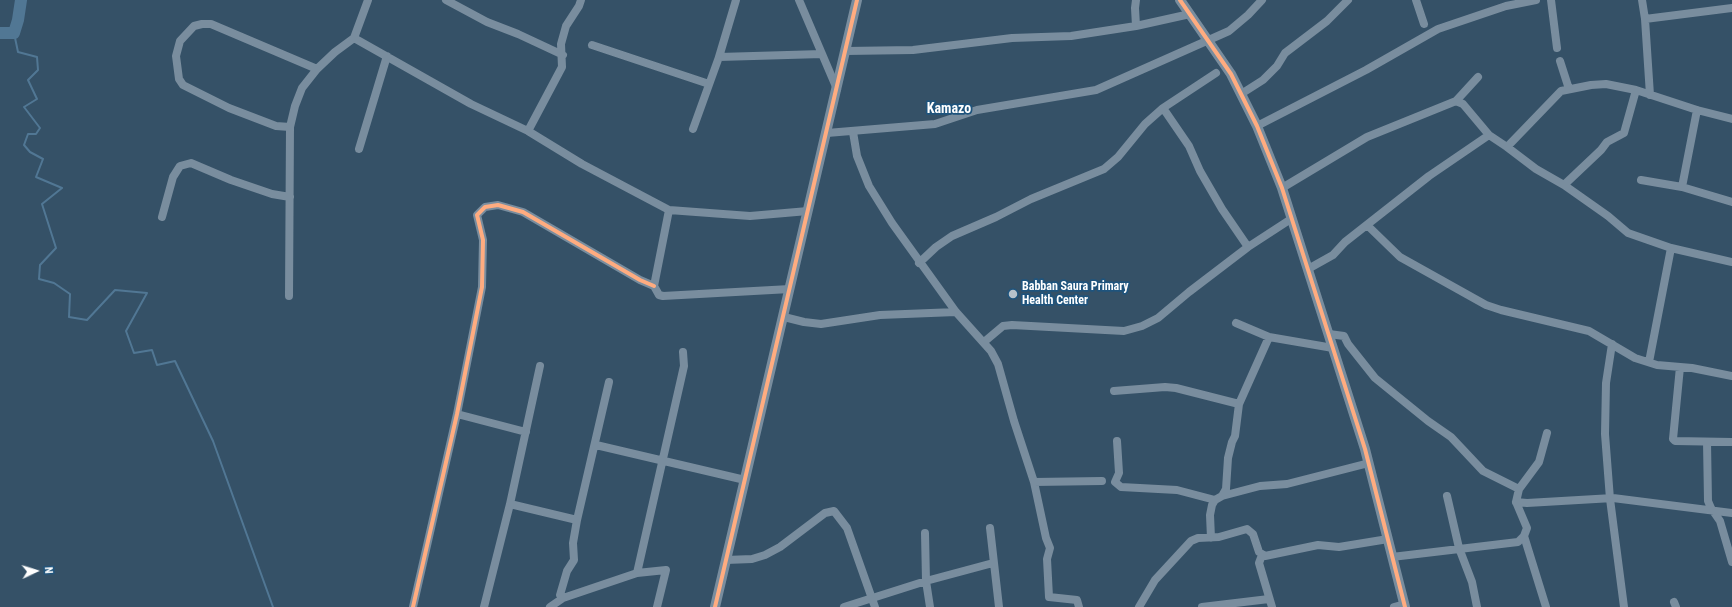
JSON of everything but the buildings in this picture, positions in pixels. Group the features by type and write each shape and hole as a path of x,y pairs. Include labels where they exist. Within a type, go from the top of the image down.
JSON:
{"street":[{"path":"289,296 290,127 295,106 302,88 317,69 335,52 354,38 368,0"},
{"path":"446,0 487,22 518,34 562,55"},
{"path":"528,131 562,67 561,44 566,26 579,6 581,0"},
{"path":"693,130 719,57 736,0"},
{"path":"798,0 837,88"},
{"path":"715,607 857,0"},
{"path":"1136,0 1134,8 1136,26"},
{"path":"827,133 935,124 977,110 1096,90 1229,31 1248,15 1262,0"},
{"path":"1241,94 1263,80 1277,66 1285,53 1327,21 1348,0"},
{"path":"1416,0 1424,24"},
{"path":"1257,126 1366,70 1438,29 1506,6 1536,0"},
{"path":"1551,0 1557,48"},
{"path":"1642,0 1645,19 1650,95"},
{"path":"1182,1 1231,74 1257,126 1282,188 1369,463 1405,606 1394,607"},
{"path":"1645,19 1732,8"},
{"path":"846,51 913,50 1012,38 1071,36 1136,26 1190,14"},
{"path":"290,127 276,126 229,108 183,85 179,79 176,56 180,41 194,26 211,24 317,69"},
{"path":"354,38 471,104 528,131 582,164 670,210 750,216 808,211"},
{"path":"592,45 709,84"},
{"path":"719,57 822,54"},
{"path":"359,149 387,56"},
{"path":"1560,61 1569,89"},
{"path":"919,263 936,247 952,236 990,220 1031,199 1104,169 1118,158 1145,124 1163,108 1216,73"},
{"path":"1282,188 1367,137 1456,101 1478,76"},
{"path":"1508,147 1562,92 1569,89 1591,85 1606,84 1636,90 1697,110 1732,119"},
{"path":"1564,185 1601,150 1607,142 1624,133 1636,90"},
{"path":"1456,101 1463,104 1489,135 1508,147 1536,169 1564,185 1608,216 1628,233 1671,248 1732,262"},
{"path":"1163,108 1189,146 1200,171 1222,209 1248,248"},
{"path":"1682,187 1697,110"},
{"path":"853,132 857,156 869,186 892,223 919,263 956,312 984,342 998,364 1014,421 1034,482 1046,538 1050,548 1047,559 1049,597 1077,600 1079,607"},
{"path":"1308,269 1333,255 1345,242 1429,176 1489,135"},
{"path":"162,217 173,177 180,166 191,163 231,180 272,194 290,197"},
{"path":"1641,180 1682,187 1732,202"},
{"path":"413,607 457,414 482,287 483,240 477,215 485,207 498,205 523,212 640,280 654,286"},
{"path":"670,210 654,286 656,292 663,296 790,289"},
{"path":"984,342 1003,326 1124,331 1142,326 1158,318 1189,292 1248,248 1291,219"},
{"path":"1367,225 1400,257 1486,305 1508,312 1589,331 1635,358 1657,365 1692,368 1732,376"},
{"path":"1649,362 1671,248"},
{"path":"784,316 804,322 821,324 880,315 956,312"},
{"path":"1236,323 1269,337 1332,348"},
{"path":"1329,334 1344,336 1348,344 1375,378 1428,421 1451,437 1483,471 1519,489"},
{"path":"1211,538 1210,515 1212,505 1226,489 1228,458 1232,442 1236,436 1239,404 1269,337"},
{"path":"1612,344 1606,383 1605,434 1610,499 1624,607"},
{"path":"637,573 684,366 683,352"},
{"path":"484,607 510,504 540,366"},
{"path":"1680,368 1673,439 1675,441 1732,442"},
{"path":"563,598 560,595 560,592 567,571 574,560 573,543 577,520 596,445 609,382"},
{"path":"1114,391 1165,387 1176,388 1239,404"},
{"path":"457,414 526,432"},
{"path":"1392,557 1518,542 1524,536 1527,528 1516,502 1519,489 1539,462 1546,433"},
{"path":"1117,441 1119,473 1115,482 1121,487 1177,490 1219,498 1260,486 1287,484 1369,463"},
{"path":"1707,442 1708,500 1720,521 1732,562"},
{"path":"596,445 745,480"},
{"path":"1034,482 1102,481"},
{"path":"1447,496 1460,549 1472,582 1477,607"},
{"path":"1516,502 1613,498 1732,513"},
{"path":"510,504 577,520"},
{"path":"726,560 752,559 764,555 780,547 825,513 834,510 847,528 873,603"},
{"path":"990,528 999,607"},
{"path":"1139,607 1155,580 1191,541 1204,537 1211,538 1246,529 1253,534 1262,555 1259,563 1271,603 1202,607"},
{"path":"925,533 926,581 930,607"},
{"path":"1524,536 1546,607"},
{"path":"1262,555 1265,556 1318,545 1339,547 1388,539"},
{"path":"844,607 873,603 926,581 993,563"},
{"path":"550,607 563,598 637,573 666,570 657,607"}],"waterway":[{"path":"0,33 14,33 18,20 21,0"},
{"path":"14,33 18,52 37,57 38,70 28,80 37,99 24,107 40,128 36,134 28,134 24,145 30,152 43,159 36,177 62,188 42,204 56,248 40,265 39,279 54,283 70,294 69,317 87,320 115,290 147,293 126,331 134,353 152,350 157,365 175,361 213,441 273,607"}],"cycle path":[{"path":"715,607 857,0"},
{"path":"1180,0 1231,74 1257,126 1282,188 1365,449 1405,607"},
{"path":"413,607 457,414 482,287 483,240 477,215 485,207 498,205 523,212 640,280 654,286"}],"place":[{"name":"Babban Saura Primary Health Center","path":"1013,294"}],"district":[{"name":"Kamazo","path":"949,109"}]}
